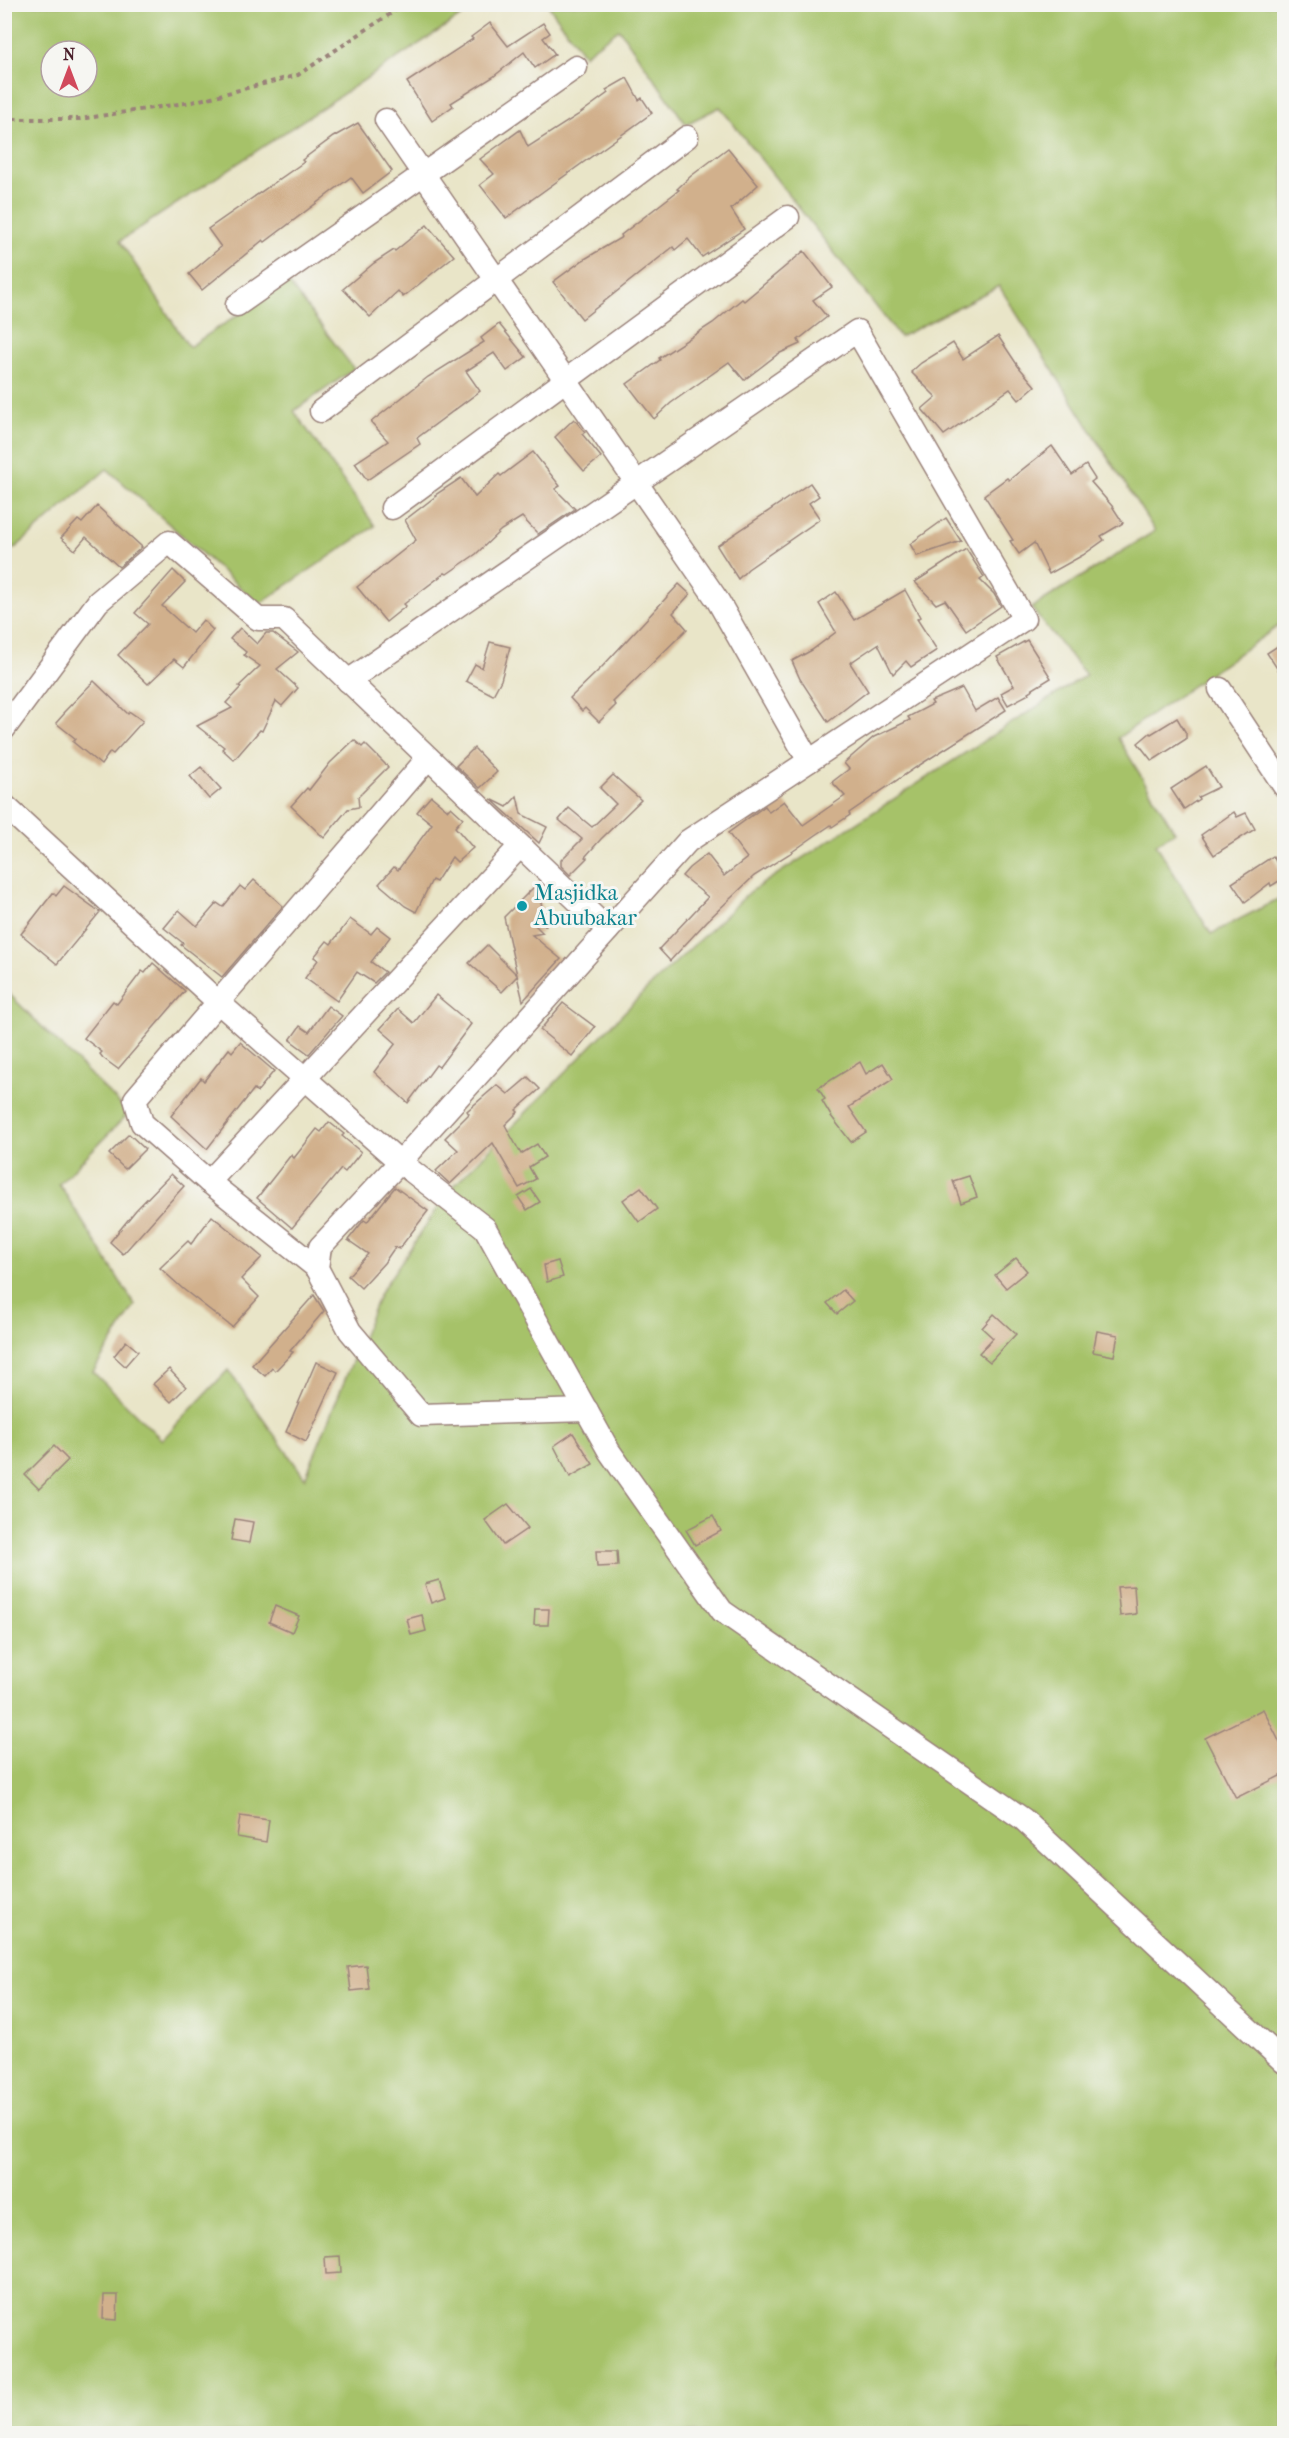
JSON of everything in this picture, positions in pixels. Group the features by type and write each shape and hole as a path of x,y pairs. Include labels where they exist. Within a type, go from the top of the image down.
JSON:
{"street":[{"path":"237,305 576,67"},
{"path":"386,120 718,601 809,761"},
{"path":"321,411 687,137"},
{"path":"392,508 788,217"},
{"path":"317,1268 320,1247 688,841 1024,619 857,331 348,681"},
{"path":"4,729 98,602 169,542 258,619 284,619 608,930"},
{"path":"1220,689 1284,786"},
{"path":"428,758 135,1099 142,1123 209,1182 317,1268 350,1330 421,1416 586,1410"},
{"path":"4,805 218,1002 399,1162 485,1228 609,1451 722,1611 1023,1819 1284,2062"},
{"path":"209,1182 520,846"}],"path":[{"path":"4,119 80,120 192,102 298,75 405,4"}],"green space":[{"path":"4,5 478,5 120,241 189,347 288,282 354,369 294,411 375,526 259,604 107,469 14,549 5,543"},
{"path":"548,5 1284,5 1284,622 1118,738 1175,832 1156,844 1211,934 1284,896 1284,2433 5,2433 4,989 129,1113 59,1184 135,1305 93,1372 162,1440 228,1370 305,1478 380,1293 450,1190 644,992 751,891 1086,675 1031,608 1155,531 999,286 900,337 720,107 686,124 619,29 584,55"}],"building":[{"path":"490,23 508,46 543,23 550,33 543,38 555,54 535,68 524,52 493,77 451,103 453,106 432,121 407,82 473,39 471,37"},
{"path":"627,78 639,100 642,98 652,113 506,218 480,185 494,174 480,159 520,130 528,147 578,115 608,93 606,90"},
{"path":"358,123 392,171 363,193 351,177 265,242 263,240 202,290 189,274 221,247 208,229 304,162 302,160 333,137"},
{"path":"728,148 758,185 731,209 744,229 702,257 688,239 675,250 673,247 582,319 553,282 583,260 622,237 621,235 679,190 677,189 691,176"},
{"path":"427,225 454,256 403,297 398,291 370,317 343,289 374,263 395,251"},
{"path":"804,251 832,287 813,300 827,317 798,340 800,344 778,354 744,380 729,362 671,403 654,419 627,384 660,360 659,358 713,323 742,299 744,301"},
{"path":"499,324 526,357 507,371 494,353 466,371 480,391 417,438 420,444 367,480 355,463 388,441 371,422 428,377 484,342 481,338"},
{"path":"998,336 1035,386 1019,400 1010,389 944,435 922,409 936,397 911,372 953,343 963,359"},
{"path":"574,419 585,432 582,434 601,457 584,471 555,437"},
{"path":"1052,446 1072,475 1086,465 1095,479 1091,482 1123,523 1101,536 1104,540 1083,555 1049,574 1034,543 1019,554 1010,541 1013,540 984,495 1007,478 1009,480"},
{"path":"533,452 560,486 555,489 575,509 538,534 522,517 501,530 476,554 447,574 445,573 404,604 406,606 386,622 357,587 416,540 405,520 435,495 461,478 475,497 499,474 501,476"},
{"path":"810,483 819,496 809,503 820,519 748,569 738,579 717,546"},
{"path":"97,506 142,547 119,567 86,537 75,550 61,538 78,520 82,523"},
{"path":"946,518 961,541 917,556 910,544"},
{"path":"966,549 984,577 980,580 994,594 1001,606 966,630 945,600 936,604 915,582"},
{"path":"173,570 185,582 162,606 192,633 203,620 213,630 184,667 174,659 148,684 118,655 148,624 135,613"},
{"path":"679,584 690,594 673,613 687,629 613,702 616,705 599,722 585,708 582,711 570,698"},
{"path":"905,590 920,617 917,619 937,650 911,667 906,661 893,674 878,644 850,663 868,691 828,722 800,679 792,661 812,650 836,632 819,604 836,592 854,620"},
{"path":"240,628 257,644 266,633 273,633 298,652 277,669 298,688 282,706 276,701 262,731 260,730 234,760 222,749 224,747 197,726 232,708 226,703 241,687 239,686 260,666 244,655 246,652 230,639"},
{"path":"1027,640 1051,678 1028,692 1029,694 1008,705 1001,693 1014,686 997,657"},
{"path":"490,642 510,647 501,680 493,695 466,681 475,664 482,668"},
{"path":"1284,642 1284,679 1267,653"},
{"path":"94,681 128,714 130,712 143,721 113,754 110,752 101,765 73,742 76,739 56,723"},
{"path":"962,688 975,711 998,697 1006,710 915,768 832,827 831,825 754,876 670,961 659,949 708,897 682,876 689,868 707,854 724,876 747,858 728,833 765,806 769,812 784,801 803,825 845,796 832,782 849,769 844,763 874,737 910,720 908,717 933,704 931,701"},
{"path":"1177,718 1186,733 1186,739 1152,761 1138,743 1150,733"},
{"path":"354,740 362,747 365,744 388,767 358,797 359,807 348,809 324,838 291,806 307,788 309,790 330,763"},
{"path":"474,748 497,772 480,788 456,766"},
{"path":"1206,766 1219,787 1198,797 1199,799 1184,809 1171,789"},
{"path":"201,767 221,789 209,799 190,776"},
{"path":"613,775 641,800 601,839 570,875 561,866 561,860 582,839 559,820 569,808 592,827 616,804 600,788"},
{"path":"431,796 448,810 451,807 463,818 455,827 473,848 457,862 452,857 436,882 432,880 416,912 405,906 379,884 394,867 398,870 432,824 417,812"},
{"path":"517,796 521,814 547,827 539,843 491,799 507,807"},
{"path":"1234,812 1237,817 1246,813 1255,829 1214,855 1201,835"},
{"path":"1273,856 1284,878 1271,886 1270,883 1245,902 1232,883"},
{"path":"254,880 283,906 222,977 181,945 183,943 164,928 179,910 197,926 217,903 223,907 240,886 245,890"},
{"path":"537,884 546,926 530,920 543,933 532,935 561,959 523,1001 517,976 502,992 469,963 487,945 517,975 504,917"},
{"path":"64,886 100,912 57,964 21,934 53,893 56,896"},
{"path":"350,919 371,934 377,927 390,937 371,962 385,972 374,983 357,972 337,1001 305,978 318,960 314,957 327,941 331,944"},
{"path":"153,963 185,991 118,1069 103,1058 100,1054 102,1052 84,1038 113,1001 117,1004 142,971 145,973"},
{"path":"436,995 471,1024 439,1067 436,1065 408,1103 374,1072 396,1043 380,1029 398,1009 414,1023"},
{"path":"563,1003 595,1027 572,1056 540,1030"},
{"path":"328,1006 342,1016 309,1054 290,1040 300,1026 309,1032"},
{"path":"240,1042 274,1071 257,1092 254,1089 207,1149 171,1116 201,1078 204,1081 229,1049 232,1052"},
{"path":"860,1062 866,1074 883,1063 893,1079 849,1107 866,1132 851,1142 831,1116 822,1101 825,1099 818,1088"},
{"path":"528,1077 540,1089 516,1110 518,1112 505,1125 521,1154 537,1144 545,1157 529,1167 536,1179 519,1188 493,1143 450,1184 436,1171 458,1150 445,1138 469,1114 467,1111 497,1085 508,1094"},
{"path":"329,1122 361,1152 345,1172 341,1169 292,1228 257,1198 291,1155 294,1158 317,1129 321,1132"},
{"path":"129,1134 145,1149 125,1169 109,1154"},
{"path":"171,1174 184,1186 123,1254 110,1242 136,1210"},
{"path":"969,1176 977,1197 961,1203 953,1181"},
{"path":"395,1187 428,1211 399,1249 395,1247 361,1288 348,1276 368,1254 348,1240 364,1220 367,1222"},
{"path":"641,1187 657,1209 639,1222 623,1200"},
{"path":"531,1189 540,1202 527,1210 518,1197"},
{"path":"212,1216 262,1257 241,1279 259,1297 232,1327 160,1268 188,1241 191,1244"},
{"path":"1016,1258 1027,1271 1006,1288 995,1275"},
{"path":"558,1261 563,1277 547,1282 544,1265"},
{"path":"843,1290 853,1301 837,1314 827,1303"},
{"path":"314,1295 324,1311 290,1351 293,1352 275,1371 272,1368 265,1376 252,1365"},
{"path":"994,1314 1016,1334 990,1362 979,1353 993,1338 982,1328"},
{"path":"1097,1331 1118,1335 1114,1356 1093,1352"},
{"path":"126,1341 138,1351 125,1366 114,1356"},
{"path":"316,1362 338,1372 306,1442 286,1432"},
{"path":"169,1369 186,1387 171,1402 153,1384"},
{"path":"573,1433 593,1464 570,1477 554,1446"},
{"path":"54,1446 68,1460 39,1489 25,1475"},
{"path":"508,1504 528,1528 503,1545 485,1520"},
{"path":"713,1516 721,1531 695,1545 686,1530"},
{"path":"235,1519 253,1522 249,1543 231,1540"},
{"path":"596,1551 617,1551 618,1566 597,1567"},
{"path":"439,1580 445,1598 431,1603 425,1584"},
{"path":"1134,1586 1136,1614 1120,1616 1117,1587"},
{"path":"275,1606 299,1616 292,1632 269,1622"},
{"path":"535,1609 549,1609 548,1625 534,1625"},
{"path":"422,1615 426,1631 411,1635 407,1619"},
{"path":"1263,1709 1284,1751 1284,1774 1236,1798 1205,1738"},
{"path":"240,1816 269,1820 266,1842 237,1837"},
{"path":"366,1965 369,1989 351,1991 348,1967"},
{"path":"340,2256 341,2273 326,2274 325,2257"},
{"path":"104,2295 118,2295 117,2320 103,2319"}],"place":[{"name":"Masjidka Abuubakar","path":"522,906"}]}
